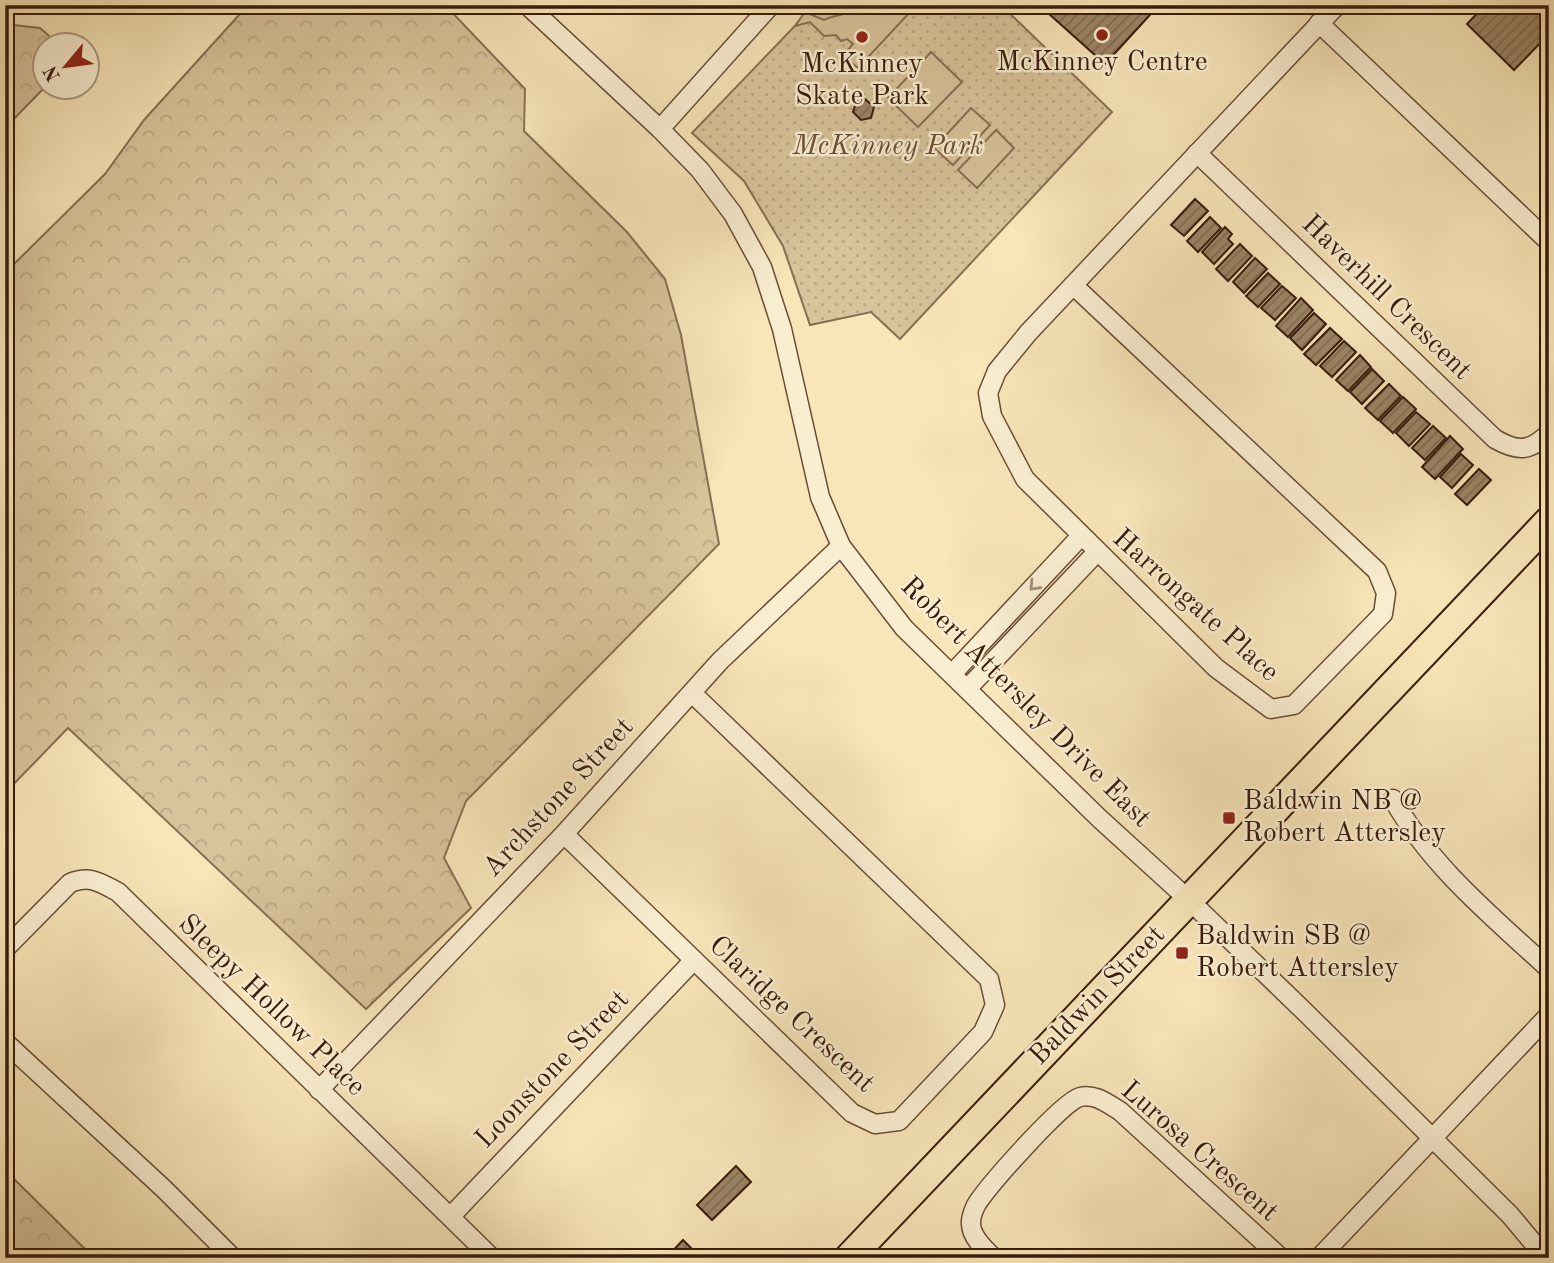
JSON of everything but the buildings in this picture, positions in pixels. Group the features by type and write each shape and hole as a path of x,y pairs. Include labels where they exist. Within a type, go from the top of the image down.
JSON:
{"main road":[{"name":"Baldwin Street","path":"849,1258 1549,521"}],"street":[{"name":"Robert Attersley Drive East","path":"527,5 660,129 700,170 725,203 762,267 782,329 820,497 841,545 904,628 1100,819 1189,900 1510,1215 1546,1258"},
{"path":"660,129 771,5"},
{"name":"Harrongate Place","path":"1073,285 1377,571 1386,593 1383,614 1294,705 1271,709 1216,668 1025,480 992,416 988,393 997,372 1028,333 1073,285 1198,153 1319,23 1337,5"},
{"path":"1319,23 1549,242"},
{"name":"Haverhill Crescent","path":"1198,153 1495,439 1511,448 1536,445 1549,433"},
{"path":"952,674 1081,536"},
{"name":"Archstone Street","path":"319,1090 564,834 720,661 841,545"},
{"path":"967,689 1097,552"},
{"name":"Claridge Crescent","path":"564,834 852,1113 875,1124 899,1121 984,1032 995,1005 989,979 692,694"},
{"path":"1393,799 1428,852 1469,895 1549,969"},
{"name":"Sleepy Hollow Place","path":"5,950 70,883 84,877 118,892 492,1258"},
{"name":"Loonstone Street","path":"451,1216 694,960"},
{"path":"1319,1258 1549,1015"},
{"path":"5,1041 164,1189 233,1258"},
{"name":"Lurosa Crescent","path":"994,1258 976,1237 971,1223 977,1203 1048,1122 1069,1102 1083,1096 1098,1098 1120,1111 1281,1258"}],"green space":[{"path":"248,5 445,5 525,89 524,131 627,232 665,279 681,335 719,544 466,801 444,858 471,908 366,1009 68,728 5,793 5,273 105,174 144,120"},
{"name":"McKinney Park","path":"815,5 1001,5 1112,112 900,339 871,312 810,325 783,246 744,181 692,133"},
{"name":"McKinney Skate Park","path":"851,5 885,5 890,10 894,5 904,5 911,11 858,68 843,56 853,44 847,39 841,41 836,35 824,36 810,22 795,26 805,12 824,20 854,9"},
{"path":"5,24 40,28 44,32 32,32 32,100 5,128"},
{"path":"931,52 962,82 918,127 888,98"},
{"path":"971,108 990,125 953,165 934,148"},
{"path":"996,130 1014,148 977,188 958,170"},
{"path":"5,1170 88,1252 85,1258 5,1258"}],"place":[{"name":"McKinney Centre","path":"1102,35"},
{"name":"McKinney Skate Park","path":"862,37"},
{"name":"Baldwin NB @ Robert Attersley","path":"1229,818"},
{"name":"Baldwin SB @ Robert Attersley","path":"1182,953"}]}
